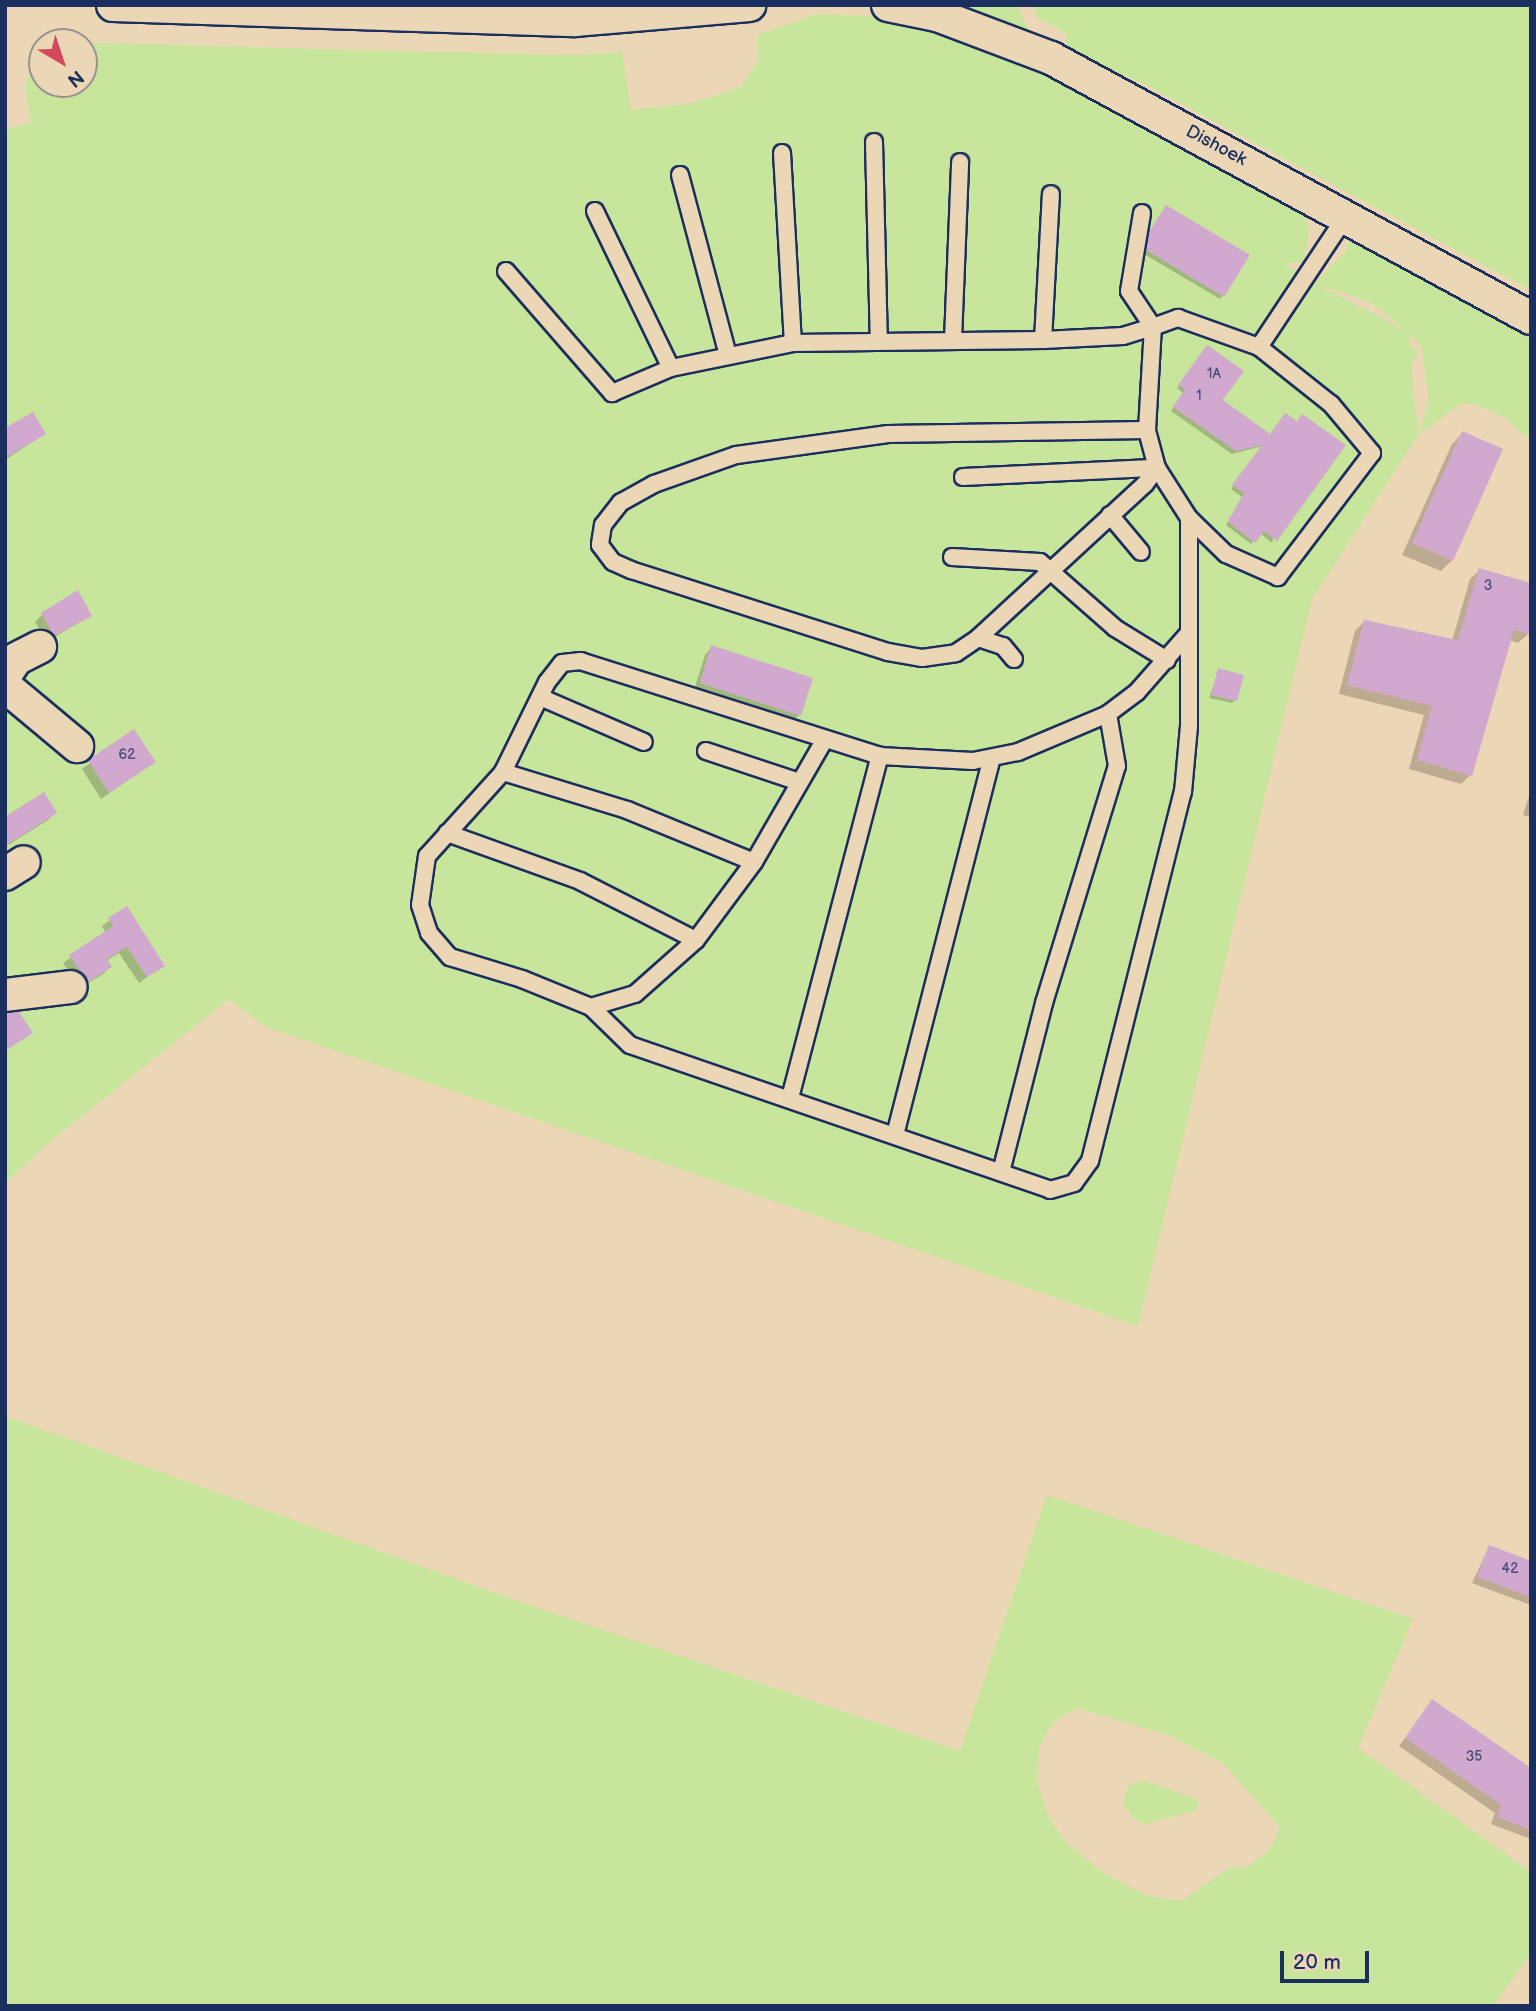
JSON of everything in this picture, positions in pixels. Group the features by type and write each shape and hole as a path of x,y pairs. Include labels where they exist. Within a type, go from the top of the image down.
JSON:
{"street":[{"path":"113,5 575,20 749,5"},
{"name":"Dishoek","path":"888,5 937,15 1052,58 1531,318"},
{"path":"5,675 16,659 40,647"},
{"path":"5,686 77,746"},
{"path":"5,995 71,987"}],"lane":[{"path":"874,142 879,340"},
{"path":"782,153 793,343"},
{"path":"953,340 960,162"},
{"path":"680,175 728,356"},
{"path":"1043,340 1051,194"},
{"path":"595,211 671,368"},
{"path":"506,271 612,393 671,368 793,343 1043,340 1124,336 1153,327 1178,318 1259,348 1331,404 1372,453 1278,577 1226,554 1189,519 1157,468 1147,429 1153,327 1129,291 1142,213"},
{"path":"1259,348 1346,216"},
{"path":"1147,429 888,435 736,455 654,484 621,502 603,525 600,545 613,562 631,570 888,652 922,658 956,653 978,638 1053,570 1157,468"},
{"path":"963,477 1157,468"},
{"path":"1110,515 1141,552"},
{"path":"1187,635 1138,692 1108,714 1018,752 973,761 880,757 581,661 562,663 540,696 503,772 427,856 420,881 420,905 429,933 450,957 522,979 591,1007 629,1045 790,1098 1050,1190 1074,1183 1090,1161 1183,792 1189,726 1189,519"},
{"path":"952,557 1040,562 1053,570 1115,628 1167,660"},
{"path":"978,638 1003,646 1014,659"},
{"path":"540,696 644,742"},
{"path":"1001,1172 1044,1003 1117,766 1108,714"},
{"path":"591,1007 635,993 696,940 754,862 825,740"},
{"path":"706,751 799,782"},
{"path":"790,1098 880,757"},
{"path":"895,1135 992,758"},
{"path":"503,772 627,810 754,862"},
{"path":"447,833 580,881 696,940"}],"green space":[{"path":"953,5 1017,5 1031,35"},
{"path":"1032,5 1531,5 1531,290 1146,85 1064,49 1067,34 1038,18"},
{"path":"816,14 891,17 950,31 1085,90 1303,206 1309,230 1303,262 1284,264 1315,283 1344,253 1355,232 1531,331 1531,440 1504,417 1474,404 1460,404 1418,435 1312,599 1138,1326 266,1027 229,999 53,1139 5,1183 5,130 31,122 25,87 28,77 28,98 98,98 98,42 579,55 622,52 631,110 693,103 741,87 758,62 758,35","holes":["1322,286 1371,303 1407,331","1409,333 1422,348 1429,403 1418,433 1411,364 1419,352 1410,346"]},
{"path":"5,1416 515,1600 960,1751 1047,1495 1413,1619 1358,1748 1531,1872 1531,1953 1493,2006 5,2006","holes":["1077,1708 1168,1735 1221,1762 1280,1827 1270,1849 1251,1865 1230,1868 1181,1901 1147,1896 1102,1872 1065,1842 1048,1816 1038,1785 1039,1747 1054,1721"]},
{"path":"1143,1780 1197,1799 1198,1810 1144,1824 1133,1819 1123,1803 1128,1786"}],"building":[{"path":"1166,205 1250,255 1224,297 1146,250 1149,232"},
{"path":"1207,345 1244,371 1223,400 1270,434 1285,413 1297,421 1302,414 1346,445 1277,541 1264,531 1255,543 1228,522 1244,493 1232,485 1262,445 1236,451 1173,407 1185,389 1178,385"},
{"path":"33,412 46,434 5,458 5,428"},
{"path":"1462,431 1503,449 1453,561 1412,543"},
{"path":"1479,568 1531,583 1531,635 1514,630 1472,776 1417,760 1432,706 1347,685 1364,620 1458,640"},
{"path":"78,590 92,616 54,636 41,613"},
{"path":"711,645 813,678 801,716 700,683"},
{"path":"1218,668 1244,675 1237,701 1211,695"},
{"path":"134,729 156,762 109,793 88,760"},
{"path":"44,792 57,813 5,846 5,817"},
{"path":"127,906 165,966 147,977 127,947 107,959 112,967 88,982 69,955 113,926 108,918"},
{"path":"19,1012 33,1033 5,1051 5,1013"},
{"path":"1489,1545 1531,1561 1531,1597 1477,1577"},
{"path":"1432,1699 1531,1768 1531,1830 1497,1817 1501,1805 1405,1738"}]}
